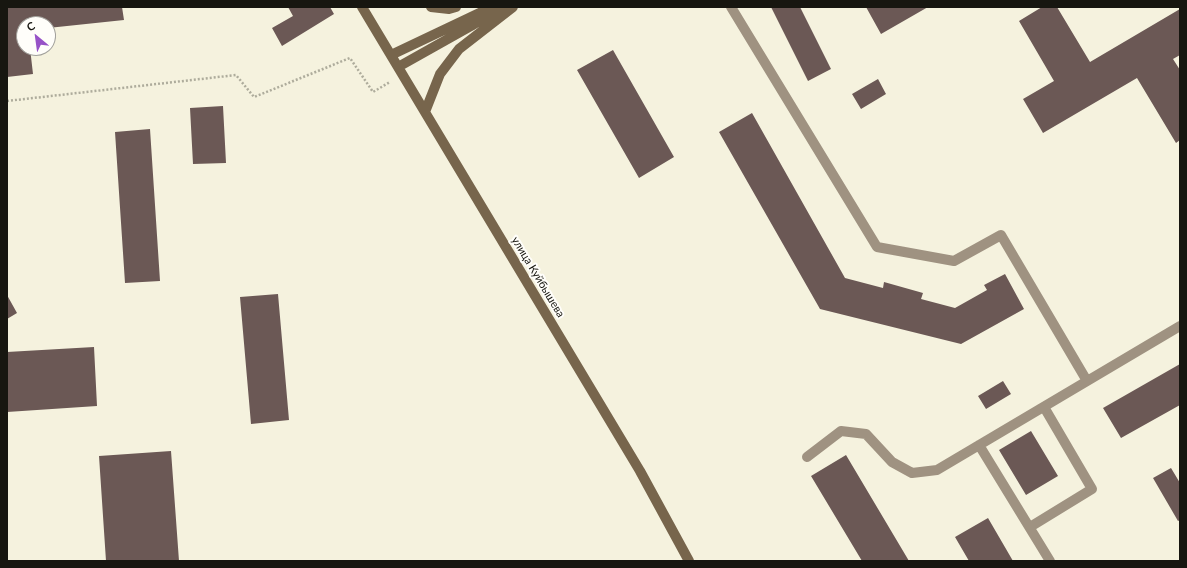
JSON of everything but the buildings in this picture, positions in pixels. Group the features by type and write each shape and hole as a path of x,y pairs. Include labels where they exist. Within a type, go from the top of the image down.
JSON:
{"main road":[{"name":"улица Куйбышева","path":"362,7 640,471 689,561"},
{"path":"431,7 449,9 456,7"},
{"path":"391,55 491,7"},
{"path":"401,71 502,7"},
{"path":"425,112 440,74 459,49 513,7"}],"lane":[{"path":"731,7 877,247 954,261 1001,235 1087,381"},
{"path":"807,458 841,431 866,434 892,462 912,473 937,470 1180,326"},
{"path":"1030,527 1092,489 1044,407"},
{"path":"979,445 1050,561"}],"path":[{"path":"7,101 236,75 254,97 350,58 373,92 401,71"}]}
